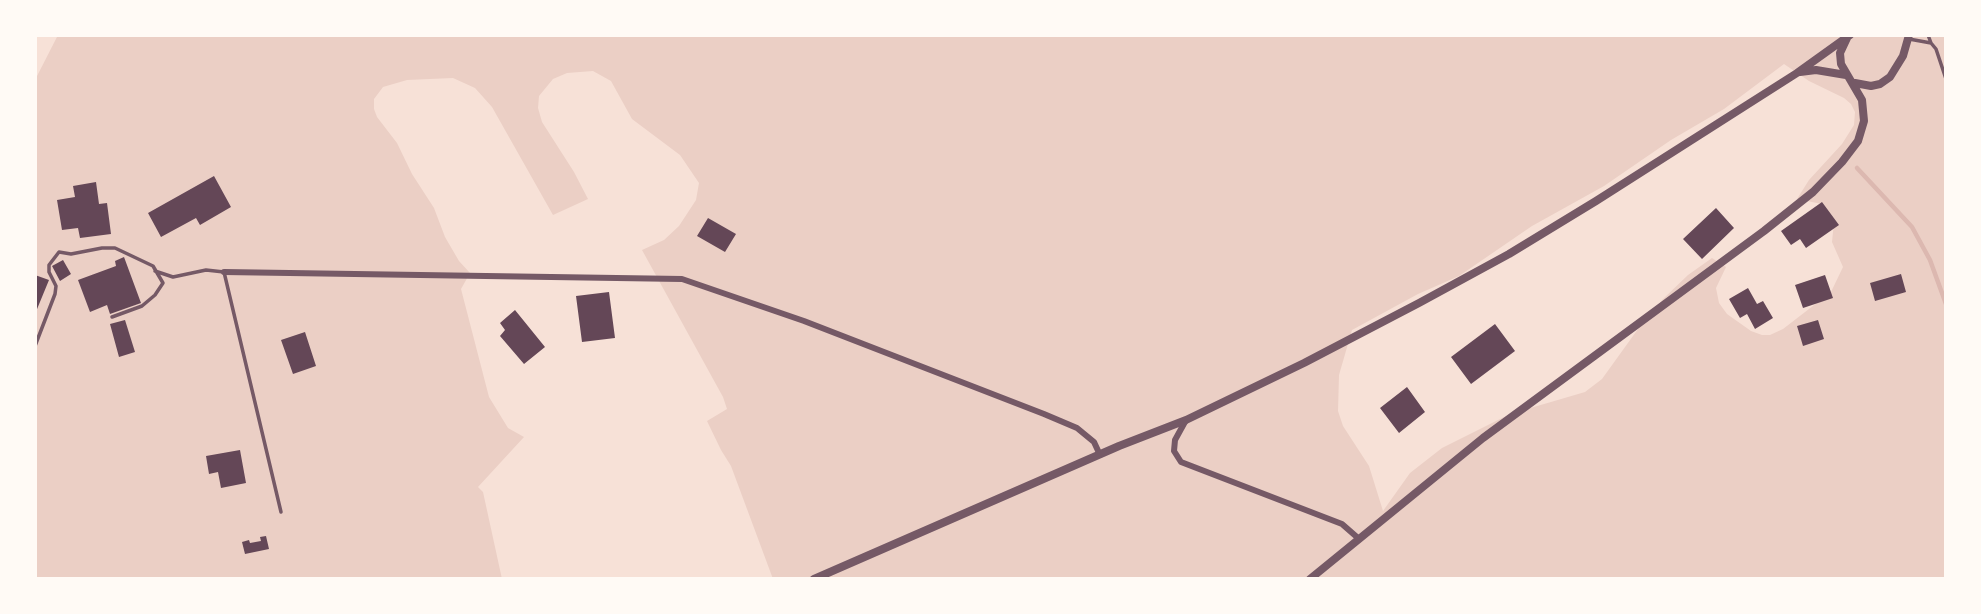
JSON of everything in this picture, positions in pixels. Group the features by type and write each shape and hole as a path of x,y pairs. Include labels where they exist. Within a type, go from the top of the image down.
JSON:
{"street":[{"path":"814,579 1186,420 1304,363 1509,254 1797,73 1850,35"},
{"path":"1310,579 1483,438 1813,192 1852,150 1862,132 1862,100 1855,83 1846,75 1841,64 1843,43 1850,35"},
{"path":"1855,83 1871,86 1880,84 1890,76 1903,56 1909,37"},
{"path":"1797,73 1816,70 1846,75"},
{"path":"224,272 682,279 804,321 1044,414 1077,428 1094,442 1100,455"},
{"path":"1186,420 1175,440 1174,451 1181,462 1342,524 1358,538"}],"lane":[{"path":"1928,35 1936,49 1946,79"},
{"path":"1909,37 1931,43"},
{"path":"35,346 55,293 49,265 59,252 71,254 115,248 142,260 155,271 163,282 154,296 142,306 112,317"},
{"path":"155,271 173,277 206,270 224,272 281,512"}],"shaded area":[{"path":"58,35 1946,35 1946,579 773,579 731,466 707,421 727,409 723,397 642,250 664,240 679,226 696,200 699,183 680,155 632,119 611,81 593,71 567,73 553,79 539,96 538,108 542,122 588,199 553,215 492,107 475,88 453,78 407,80 383,87 374,99 377,117 397,143 412,174 434,208 445,237 459,261 470,273 461,289 489,397 508,428 524,437 478,487 483,492 502,579 35,579 35,80","holes":["1784,64 1809,81 1844,98 1855,112 1854,125 1842,144 1809,180 1797,199 1822,204 1834,222 1832,242 1843,267 1831,292 1783,329 1770,335 1762,335 1751,331 1727,314 1719,303 1716,288 1726,267 1712,258 1688,275 1663,299 1602,379 1585,392 1510,414 1442,448 1410,473 1383,511 1369,466 1343,426 1338,411 1339,375 1352,330 1418,294 1459,276 1532,226 1604,186 1671,140 1724,109"]}],"building":[{"path":"214,176 231,207 200,225 196,218 161,237 148,213"},
{"path":"96,182 99,204 107,203 111,234 80,238 78,228 62,230 57,200 75,197 73,186"},
{"path":"1822,202 1839,225 1806,248 1800,239 1791,245 1781,231"},
{"path":"1716,208 1734,228 1702,259 1683,239"},
{"path":"708,218 736,234 725,252 697,236"},
{"path":"124,257 141,303 110,314 107,305 90,312 78,280 116,266 115,261"},
{"path":"63,260 71,274 60,281 52,266"},
{"path":"1901,274 1906,292 1875,301 1870,283"},
{"path":"35,275 49,280 35,314"},
{"path":"1825,275 1833,298 1803,308 1795,285"},
{"path":"1748,288 1757,304 1763,301 1773,318 1755,329 1747,314 1740,318 1729,299"},
{"path":"609,292 615,338 582,342 576,296"},
{"path":"515,310 545,347 524,364 500,336 505,330 500,323"},
{"path":"125,320 135,352 119,357 110,324"},
{"path":"1818,320 1824,339 1803,346 1797,326"},
{"path":"1495,324 1515,351 1471,384 1451,357"},
{"path":"305,332 316,366 293,374 281,340"},
{"path":"1407,387 1425,412 1399,433 1380,408"},
{"path":"240,450 246,483 221,488 218,472 209,474 206,456"},
{"path":"266,536 269,549 245,554 242,542 261,541 260,537"}],"waterway":[{"path":"1857,168 1912,227 1930,260 1946,304"}]}
